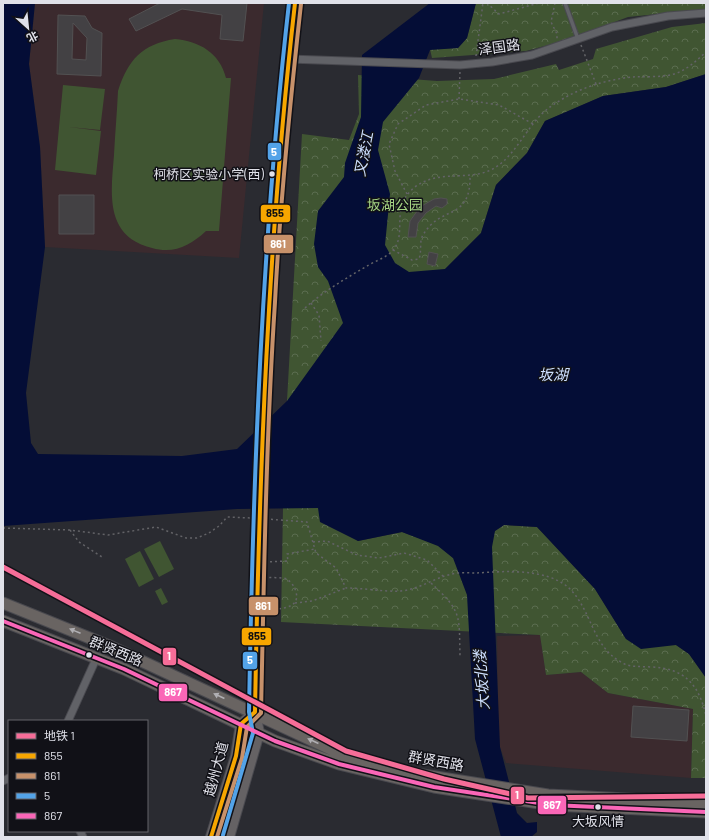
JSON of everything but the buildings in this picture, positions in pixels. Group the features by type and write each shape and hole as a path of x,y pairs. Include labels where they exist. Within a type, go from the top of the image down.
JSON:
{"main road":[{"name":"群贤西路","path":"3,603 108,644 350,758 418,774 486,785 514,795 552,805 706,812"},
{"name":"群贤西路","path":"3,621 124,669 259,733 339,764 434,787 489,796 548,795 706,803"},
{"path":"229,837 259,733 255,712 241,724"},
{"name":"越州大道","path":"211,837 236,756 241,724"}],"street":[{"path":"255,712 257,546 263,412 278,166 295,3"},
{"name":"泽国路","path":"289,59 460,65 475,64 532,55 579,40 612,27 668,16 706,13"},
{"path":"68,720 96,659"}],"lane":[{"path":"565,3 579,40"}],"path":[{"path":"475,64 481,8 483,3"},
{"path":"487,3 499,14 539,3"},
{"path":"555,3 551,22 557,34 557,47"},
{"path":"579,40 596,84"},
{"path":"305,308 324,292 393,250 399,238 400,210 407,194 427,180 444,176 470,175 486,172 496,167 510,153 533,124 552,105 596,84 631,77 673,74 690,67 706,52"},
{"path":"459,99 460,65"},
{"path":"407,194 395,171 389,144 398,124 426,105 459,99 499,105 533,124"},
{"path":"393,250 412,260 419,259 422,236 440,217 455,212 468,197 471,189 470,175"},
{"path":"311,303 319,315 321,341"},
{"path":"3,528 70,530 108,535 156,527 186,538 197,538 219,526 227,517 256,518"},
{"path":"264,519 307,522 316,553 336,568 346,588"},
{"path":"70,530 79,542 102,557"},
{"path":"312,542 326,541 357,555 379,558 404,553 427,560 444,577"},
{"path":"257,562 288,561 287,554 315,549"},
{"path":"256,611 287,608 295,603 312,601 346,588 400,591 417,588 453,574 499,571 535,574 555,580 570,589 584,608 601,645 621,662 632,666 660,667 677,672 687,678 696,689 706,716"},
{"path":"257,576 286,579 295,587 297,597 295,603"},
{"path":"431,583 450,601 459,616 460,656"}],"shaded area":[{"path":"35,3 264,3 239,258 45,247 40,147 29,64"},
{"path":"540,635 546,675 581,672 608,693 693,709 691,778 506,763 500,747 498,731 497,636"}],"green space":[{"path":"476,3 706,3 706,9 628,17 563,41 526,51 432,58 430,49 458,48 467,38"},
{"name":"坂湖公园","path":"706,23 706,74 666,87 603,96 545,121 527,153 496,185 481,233 445,269 287,401 302,134 349,140 359,114 358,75 437,81 494,79 556,64 559,70 593,59 596,49 672,27"},
{"path":"175,39 192,42 207,50 214,55 219,62 226,78 231,78 219,231 206,231 188,245 175,249 160,250 136,242 125,234 118,223 114,211 112,184 118,91 126,70 138,55 145,49 163,41"},
{"path":"63,85 105,89 100,130 69,127 101,131 96,175 55,170"},
{"path":"283,508 318,508 358,541 402,532 438,545 453,558 504,525 537,527 595,589 626,639 676,645 689,654 706,678 706,778 691,778 693,709 608,693 581,672 546,675 540,635 281,622"},
{"path":"160,541 174,569 159,577 144,549"},
{"path":"140,551 154,579 139,587 125,559"},
{"path":"161,588 168,602 162,605 155,591"}],"water":[{"name":"坂湖","path":"3,3 35,3 29,64 40,147 45,247 26,393 31,443 38,454 182,456 237,449 287,401 343,323 328,281 318,267 314,244 318,211 344,177 345,163 361,117 362,55 430,3 476,3 467,38 458,48 430,50 419,78 383,122 378,150 390,194 385,245 395,263 409,272 445,269 481,233 496,185 527,153 545,121 603,96 666,87 706,74 706,678 689,654 676,645 641,649 626,639 595,589 537,527 504,525 495,531 492,547 500,747 517,813 527,823 537,822 537,832 531,837 501,837 475,739 467,595 453,558 438,546 402,532 358,541 320,522 318,508 237,509 3,526"}],"metro line":[{"name":"1","path":"3,567 346,751 444,779 528,798 706,796"}],"transit line":[{"name":"5","path":"223,835 253,733 249,712 253,534 260,357 272,180 289,3"},
{"name":"855","path":"211,837 236,756 241,724 255,712 259,534 266,357 278,180 295,3"},
{"name":"861","path":"217,837 242,758 247,727 261,713 269,405 277,265 289,115 301,4"},
{"name":"867","path":"3,621 124,669 275,741 339,764 434,787 552,805 706,812"}],"place":[{"name":"柯桥区实验小学(西)","path":"272,174"},
{"name":"大坂风情","path":"598,807"}],"water label":[{"name":"叉溇江","path":"364,154"},
{"name":"大坂北溇","path":"482,680"}]}
